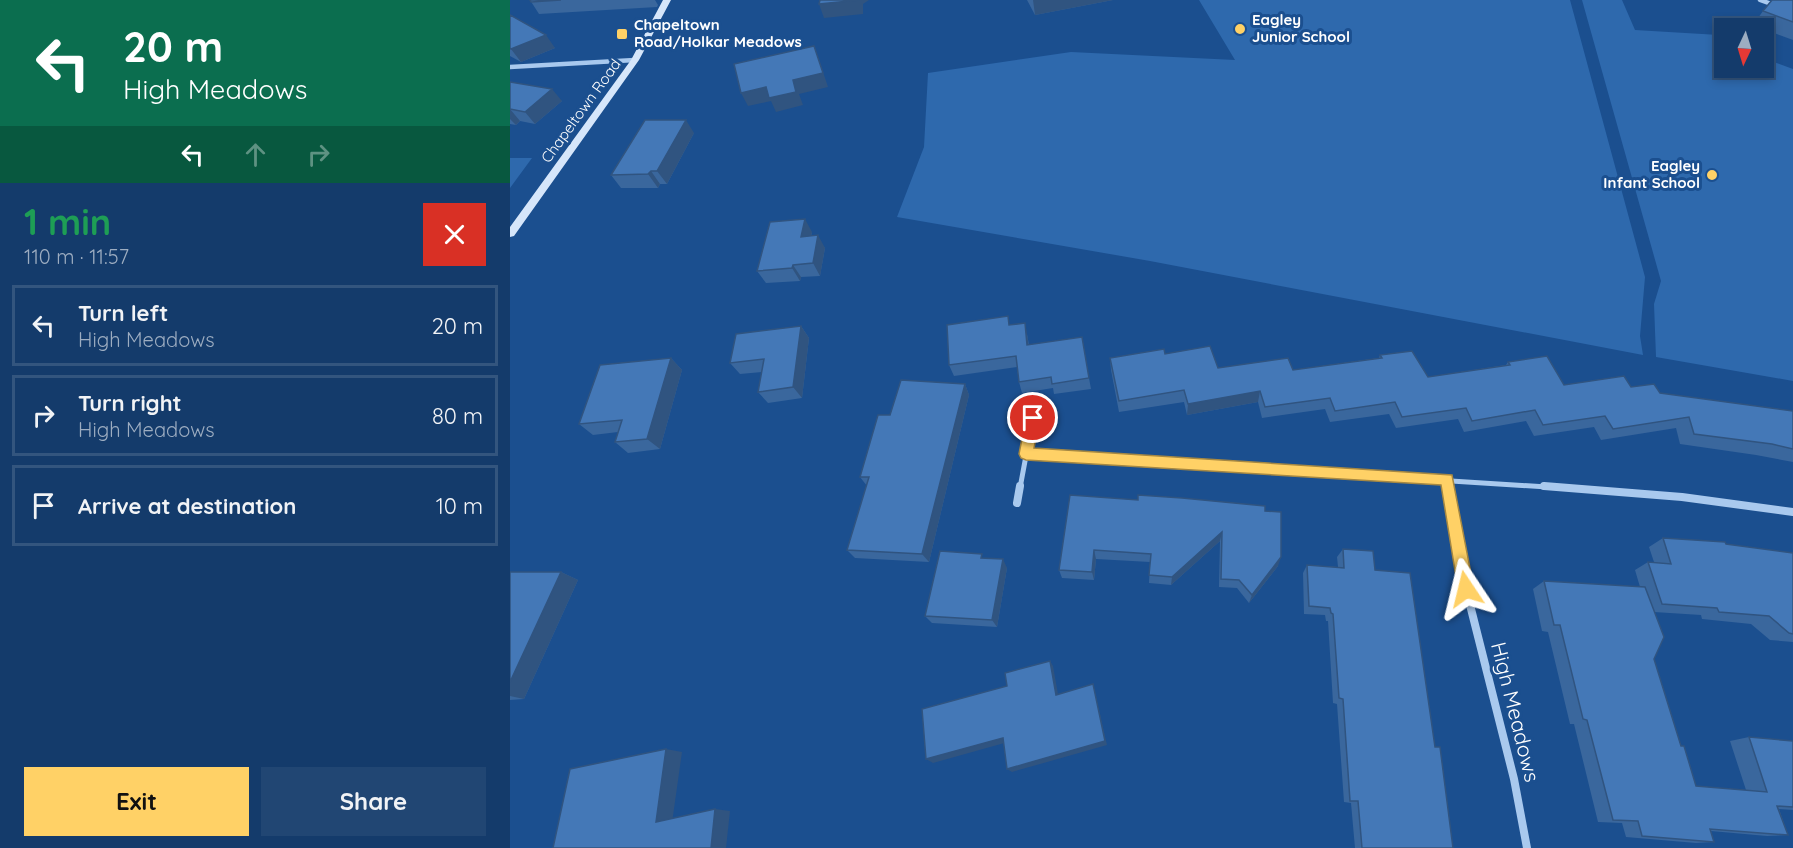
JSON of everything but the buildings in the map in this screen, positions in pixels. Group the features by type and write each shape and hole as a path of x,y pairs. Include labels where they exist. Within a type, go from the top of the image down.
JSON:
{"main road":[{"name":"Chapeltown Road","path":"510,234 635,60 667,0"}],"street":[{"path":"1760,0 1782,8"},
{"path":"510,67 635,60"},
{"path":"1017,503 1033,418"},
{"path":"1026,454 1447,479 1683,497 1793,512"},
{"name":"High Meadows","path":"1447,479 1466,589 1514,779 1527,848"}],"shaded area":[{"path":"1199,0 1570,0 1645,277 1640,336 1643,355 1150,261 897,217 924,147 928,73 1071,52 1235,60"},
{"name":"Eagley Infant School","path":"1582,0 1622,0 1635,30 1714,35 1714,78 1774,78 1774,62 1793,69 1793,381 1656,357 1654,304 1661,281"},
{"path":"510,158 532,158 510,188"}],"place":[{"name":"Eagley Junior School","path":"1240,29"},
{"name":"Chapeltown Road/Holkar Meadows","path":"622,34"},
{"name":"Eagley Infant School","path":"1712,175"}],"route":[{"path":"1033,418 1026,454 1447,479 1466,589"}]}
